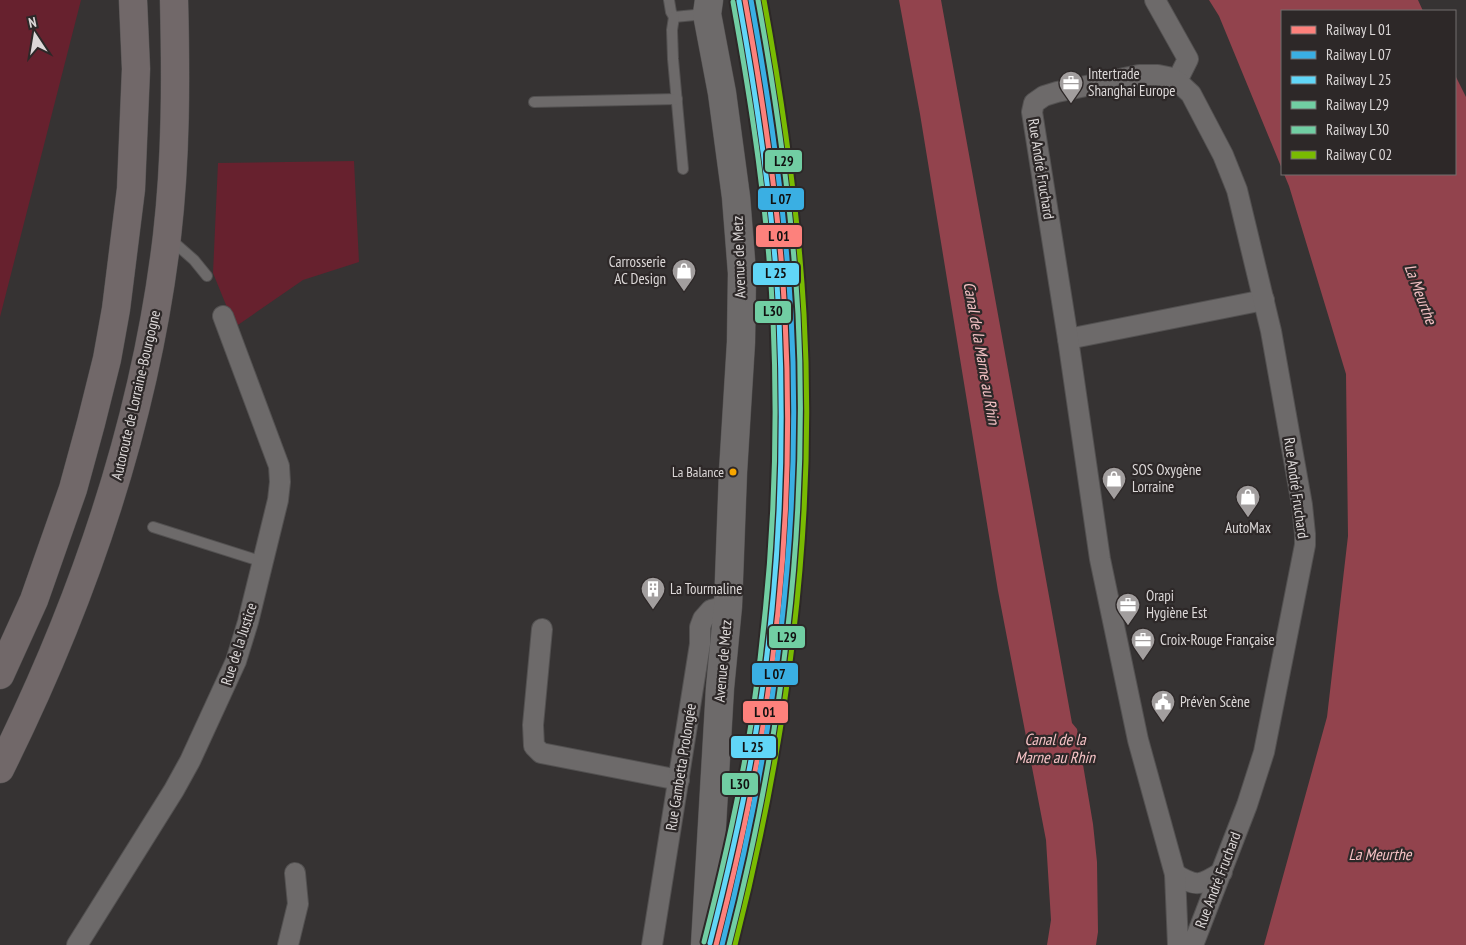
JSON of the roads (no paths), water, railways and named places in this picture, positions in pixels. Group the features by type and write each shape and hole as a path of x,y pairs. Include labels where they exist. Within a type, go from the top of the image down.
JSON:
{"highway":[{"path":"0,675 34,600 70,498 107,359 116,309 131,190 136,69 133,0"},
{"name":"Autoroute de Lorraine-Bourgogne","path":"0,768 53,652 94,547 114,487 148,354 167,236 176,69 174,0"}],"main road":[{"name":"Avenue de Metz","path":"696,8 720,84 736,197 742,273 741,342 733,472 728,606 720,688 705,945"}],"street":[{"path":"1155,0 1188,59 1177,81"},
{"name":"Rue André Fruchard","path":"1178,945 1175,874 1138,740 1100,560 1068,339 1032,112 1034,104 1044,96 1138,75 1158,75 1177,81 1192,94 1223,155 1237,190 1271,331 1302,505 1305,539 1264,752 1247,805 1193,945"},
{"path":"1068,339 1264,300"},
{"name":"Rue de la Justice","path":"77,945 174,790 194,753 236,662 248,622 278,500 279,466 223,316"},
{"name":"Rue Gambetta Prolongée","path":"652,945 700,644 700,628 703,620 711,610 728,606"},
{"path":"542,629 533,725 534,746 541,753 679,780"},
{"path":"1175,874 1189,883 1197,884 1209,880 1222,872"},
{"path":"288,945 298,904 295,873"}],"lane":[{"path":"669,0 671,12 696,8"},
{"path":"683,169 672,30 696,8"},
{"path":"534,102 676,99"},
{"path":"167,236 194,260 207,276"},
{"path":"153,527 263,562"}],"water":[{"name":"Canal de la Marne au Rhin","path":"899,0 941,0 1072,723 1077,729 1093,824 1097,862 1098,932 1096,945 1047,945 1051,920 1046,840 998,591 920,114"},
{"path":"1209,0 1418,0 1423,10 1281,10 1281,167 1219,16"},
{"name":"La Meurthe","path":"1456,77 1466,97 1466,945 1264,945 1327,717 1348,536 1346,374 1284,175 1456,175"}],"rail line":[{"name":"L29","path":"729,945 748,867 777,711 788,632 795,553 799,473 798,314 792,235 783,156 758,0"},
{"name":"L30","path":"704,942 731,831 752,718 765,619 774,469 775,369 771,279 753,120 733,2"}],"place":[{"name":"Intertrade Shanghai Europe","path":"1071,104"},
{"name":"Carrosserie AC Design","path":"684,292"},
{"name":"La Balance","path":"733,472"},
{"name":"SOS Oxygène Lorraine","path":"1114,500"},
{"name":"AutoMax","path":"1248,518"},
{"name":"La Tourmaline","path":"653,610"},
{"name":"Orapi Hygiène Est","path":"1128,626"},
{"name":"Croix-Rouge Française","path":"1143,661"},
{"name":"Prév’en Scène","path":"1163,723"}]}
